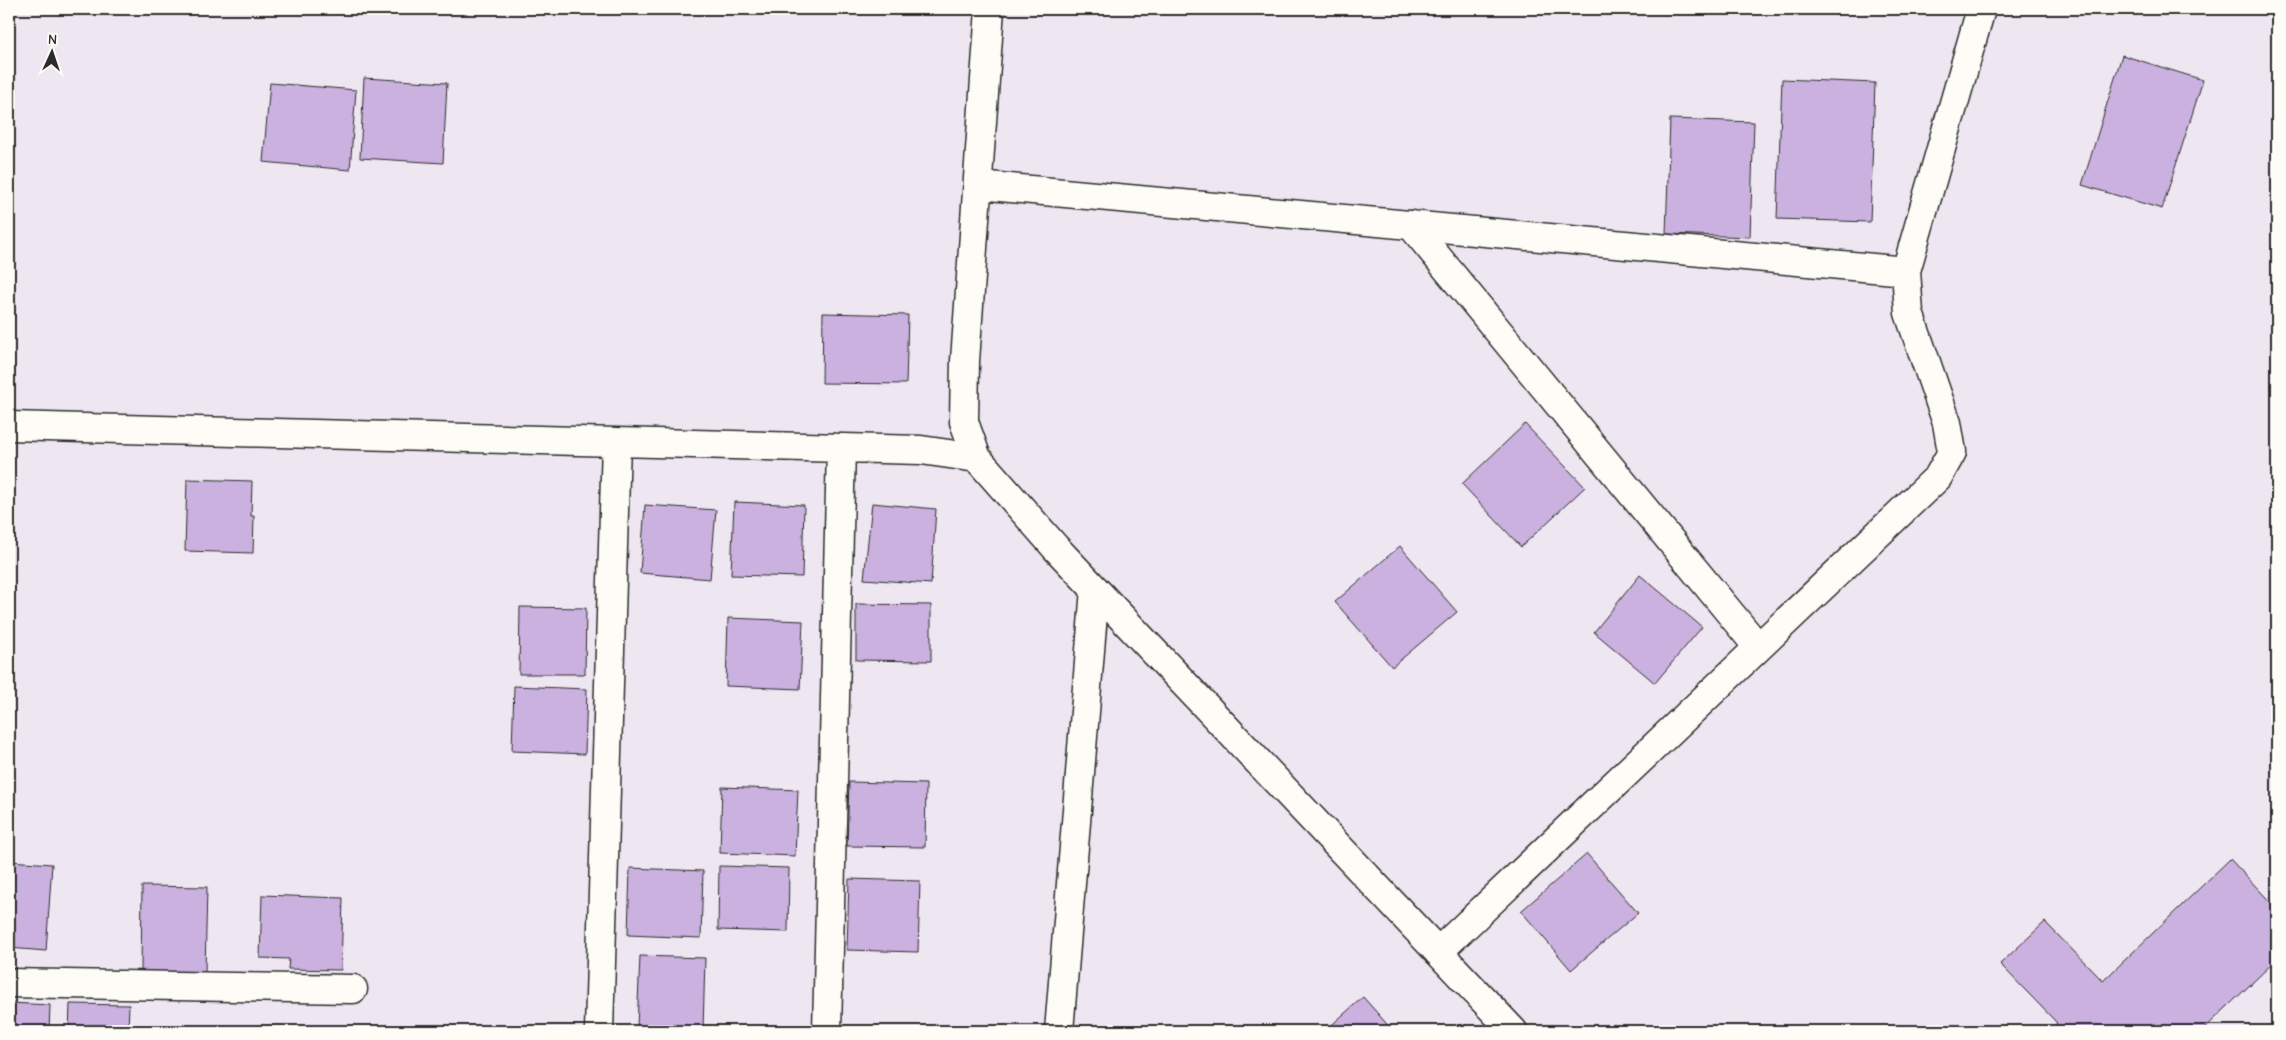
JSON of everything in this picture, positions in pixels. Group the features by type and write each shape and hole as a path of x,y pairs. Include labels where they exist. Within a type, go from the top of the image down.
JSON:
{"street":[{"path":"990,9 965,361 964,422 977,458 1056,548 1513,1031"},
{"path":"1438,952 1938,477 1952,452 1947,422 1909,313 1906,271 1982,9"},
{"path":"978,185 1906,271"},
{"path":"1412,225 1758,647"},
{"path":"9,426 921,450 977,458"},
{"path":"599,1031 616,442"},
{"path":"827,1031 841,448"},
{"path":"1059,1031 1095,589"},
{"path":"9,983 353,989"}],"building":[{"path":"2122,55 2203,80 2162,209 2082,185"},
{"path":"364,78 447,83 443,163 360,158"},
{"path":"1782,79 1875,83 1870,222 1777,219"},
{"path":"270,83 356,90 350,170 263,162"},
{"path":"1670,119 1754,122 1750,237 1666,234"},
{"path":"823,313 908,315 906,384 822,383"},
{"path":"1525,424 1585,487 1521,547 1462,484"},
{"path":"187,479 252,481 251,516 254,516 253,553 185,551"},
{"path":"734,502 804,505 802,577 731,575"},
{"path":"872,503 936,509 931,584 864,579"},
{"path":"645,505 716,510 710,579 640,573"},
{"path":"1400,546 1457,612 1392,667 1335,602"},
{"path":"1640,575 1702,627 1655,683 1594,632"},
{"path":"856,604 931,605 931,661 856,660"},
{"path":"520,607 586,608 585,674 519,674"},
{"path":"728,618 803,621 800,689 726,686"},
{"path":"514,686 587,689 585,754 512,751"},
{"path":"849,782 926,784 925,847 847,846"},
{"path":"722,787 798,790 795,856 720,853"},
{"path":"1587,854 1638,913 1571,970 1521,911"},
{"path":"2230,859 2277,909 2277,959 2202,1031 2048,1031 2057,1023 2000,964 2045,922 2103,981"},
{"path":"9,861 52,864 46,951 9,948"},
{"path":"719,866 789,868 788,932 718,930"},
{"path":"630,868 703,871 701,938 628,935"},
{"path":"849,879 920,881 918,952 847,950"},
{"path":"142,886 207,887 205,973 141,972"},
{"path":"262,895 343,898 341,970 288,969 289,959 260,958"},
{"path":"640,956 705,958 703,1031 637,1028"},
{"path":"1363,997 1393,1031 1325,1031"},
{"path":"9,1003 50,1005 49,1031 9,1031"},
{"path":"70,1004 129,1005 128,1031 69,1031"}]}
